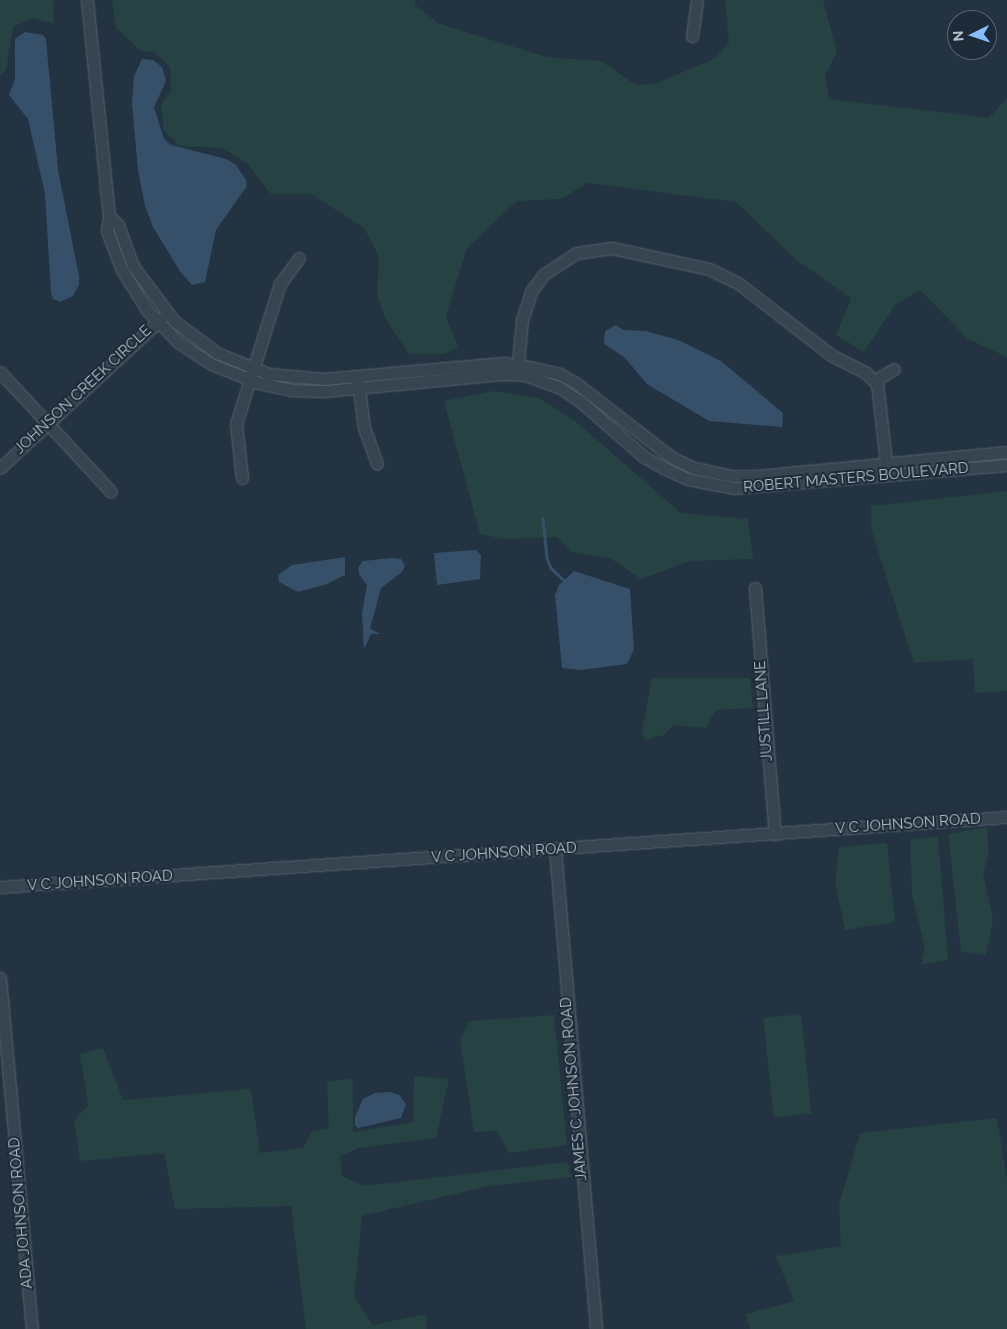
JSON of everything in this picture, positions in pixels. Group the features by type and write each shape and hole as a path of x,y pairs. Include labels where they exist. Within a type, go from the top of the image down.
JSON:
{"street":[{"name":"ROBERT MASTERS BOULEVARD","path":"87,0 110,216 107,230 122,270 132,290 158,322 194,353 250,380 291,390 358,382 518,370 560,374 577,384 663,452 712,473 757,476 1007,452"},
{"path":"692,36 697,0"},
{"name":"ROBERT MASTERS BOULEVARD","path":"110,216 118,225 134,266 167,313 198,341 254,368 293,379 358,382"},
{"path":"518,370 526,303 542,276 576,253 612,248 709,269 738,283 831,355 866,373 874,381 880,397 887,476"},
{"path":"242,478 236,424 280,284 299,258"},
{"name":"JOHNSON CREEK CIRCLE","path":"0,468 167,313"},
{"path":"874,381 894,369"},
{"name":"ROBERT MASTERS BOULEVARD","path":"518,370 560,388 580,401 644,457 688,479 714,485 757,488 1007,465"},
{"path":"0,372 111,492"},
{"path":"358,382 364,428 377,464"},
{"name":"JUSTILL LANE","path":"755,588 775,834"},
{"name":"V C JOHNSON ROAD","path":"0,887 1007,817"},
{"name":"JAMES C JOHNSON ROAD","path":"555,849 596,1329"},
{"name":"ADA JOHNSON ROAD","path":"0,978 32,1329"}],"green space":[{"path":"0,0 53,0 54,24 33,18 13,27 6,70 0,75"},
{"path":"112,0 415,0 415,5 438,23 546,57 601,61 636,85 655,84 714,59 729,44 725,0 823,0 837,52 825,76 829,99 989,118 1007,98 1007,357 968,339 920,290 895,305 864,352 836,335 851,298 795,259 736,202 587,183 561,199 517,201 467,248 446,316 458,347 445,354 409,354 385,318 377,294 379,256 364,228 311,194 271,194 248,164 221,148 180,146 164,131 161,105 171,91 170,67 155,52 141,51 116,28"},
{"path":"493,391 539,398 575,421 681,513 748,519 753,559 690,561 641,579 610,558 571,552 557,537 504,539 480,534 444,401"},
{"path":"1007,491 1007,691 975,693 973,659 914,663 871,529 871,506"},
{"path":"652,678 750,678 753,708 716,710 705,728 674,725 664,735 645,740 642,730"},
{"path":"987,827 989,854 983,872 993,920 986,955 961,952 948,834"},
{"path":"938,837 948,960 921,964 925,948 912,895 910,839"},
{"path":"887,843 895,922 845,930 835,883 839,847"},
{"path":"801,1014 811,1113 774,1117 763,1018"},
{"path":"554,1015 567,1145 509,1153 497,1131 474,1132 460,1040 469,1021"},
{"path":"103,1048 123,1100 251,1089 260,1153 303,1148 312,1131 329,1129 327,1082 353,1078 353,1132 413,1122 414,1076 449,1079 436,1138 359,1148 340,1156 342,1176 364,1186 568,1162 572,1177 488,1186 362,1216 354,1297 373,1325 426,1314 427,1329 306,1329 291,1206 175,1209 164,1153 80,1161 74,1121 88,1105 80,1054"},
{"path":"997,1118 1007,1179 1007,1329 750,1329 746,1314 794,1301 776,1256 841,1246 839,1205 860,1133"}],"water":[{"path":"25,32 43,35 46,39 58,170 79,276 79,285 73,296 60,302 53,299 51,292 45,194 28,119 9,95 15,79 15,39"},
{"path":"142,59 153,60 162,67 166,81 154,107 164,139 171,145 226,159 236,165 246,180 247,186 216,230 205,282 192,285 180,271 153,227 145,206 138,170 132,103 134,76"},
{"path":"616,325 623,330 646,331 678,340 721,361 783,413 782,427 709,421 647,384 624,357 604,344 605,331"},
{"path":"476,550 481,555 480,579 437,585 434,553"},
{"path":"345,557 345,575 327,584 298,592 279,582 278,575 292,565"},
{"path":"401,559 405,566 402,572 381,588 370,629 381,634 371,634 364,649 362,613 367,585 359,574 358,568 363,561"},
{"path":"574,571 630,589 634,649 627,664 581,670 562,668 555,595 559,585"},
{"path":"390,1092 399,1095 406,1104 401,1118 358,1128 355,1125 355,1117 363,1099 375,1093"}],"waterway":[{"path":"543,518 547,558 551,568 564,580"}]}
